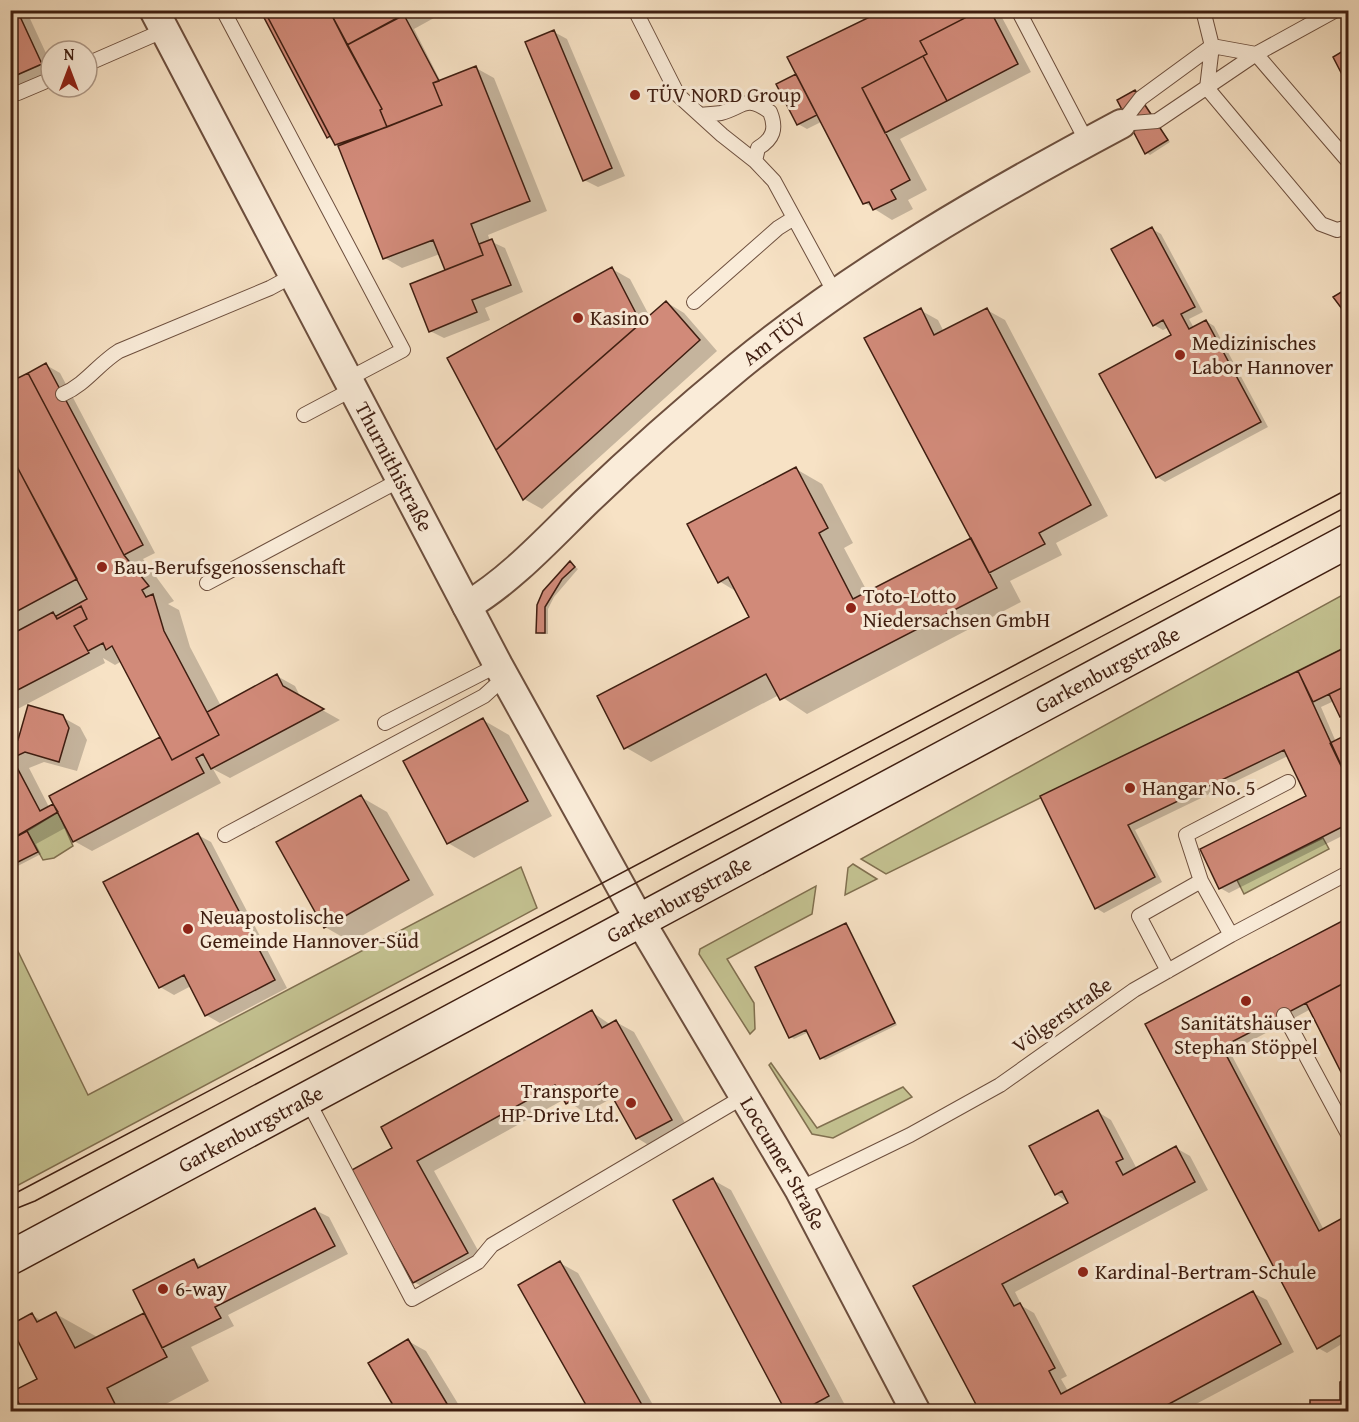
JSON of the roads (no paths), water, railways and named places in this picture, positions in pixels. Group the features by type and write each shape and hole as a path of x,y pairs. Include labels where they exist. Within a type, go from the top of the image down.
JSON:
{"main road":[{"name":"Garkenburgstraße","path":"10,1258 1348,542"}],"street":[{"name":"Thurnithistraße","path":"160,20 467,606 640,921"},
{"name":"Am TÜV","path":"467,606 495,589 626,464 739,366 836,295 1013,182 1121,124"},
{"name":"Loccumer Straße","path":"640,921 799,1189 915,1411"}],"lane":[{"path":"223,10 403,350 304,415"},
{"path":"635,10 678,95 755,161 774,181 836,295"},
{"path":"1018,10 1087,142"},
{"path":"1203,10 1212,46 1207,88 1321,224 1337,230 1348,227"},
{"path":"1121,124 1157,121 1256,54 1336,10"},
{"path":"99,57 160,20"},
{"path":"1121,124 1141,98 1212,46 1256,54 1348,161"},
{"path":"18,93 39,84"},
{"path":"701,115 722,113 743,102 757,103 770,112 774,131 770,140 758,148 755,161"},
{"path":"694,302 778,228 794,218"},
{"path":"63,394 85,381 102,361 119,351 294,276"},
{"path":"207,583 400,480"},
{"path":"385,723 502,671"},
{"path":"225,835 484,696 502,671"},
{"path":"1231,935 1201,881 1186,835 1288,782"},
{"name":"Völgerstraße","path":"799,1189 910,1135 1000,1085 1134,990 1348,873"},
{"path":"1168,971 1139,915 1201,881"},
{"path":"1284,1014 1348,1134"},
{"path":"307,1099 412,1299 478,1262 492,1245 743,1097"}],"tram line":[{"path":"10,1196 1348,489"},
{"path":"10,1211 35,1201 1348,506"}],"place":[{"name":"TÜV NORD Group","path":"635,95"},
{"name":"Kasino","path":"578,318"},
{"name":"Medizinisches Labor Hannover","path":"1180,355"},
{"name":"Bau-Berufsgenossenschaft","path":"102,567"},
{"name":"Toto-Lotto Niedersachsen GmbH","path":"851,608"},
{"name":"Hangar No. 5","path":"1130,788"},
{"name":"Neuapostolische Gemeinde Hannover-Süd","path":"188,929"},
{"name":"Sanitätshäuser Stephan Stöppel","path":"1246,1001"},
{"name":"Transporte HP-Drive Ltd.","path":"631,1103"},
{"name":"Kardinal-Bertram-Schule","path":"1083,1272"},
{"name":"6-way","path":"163,1289"}]}
